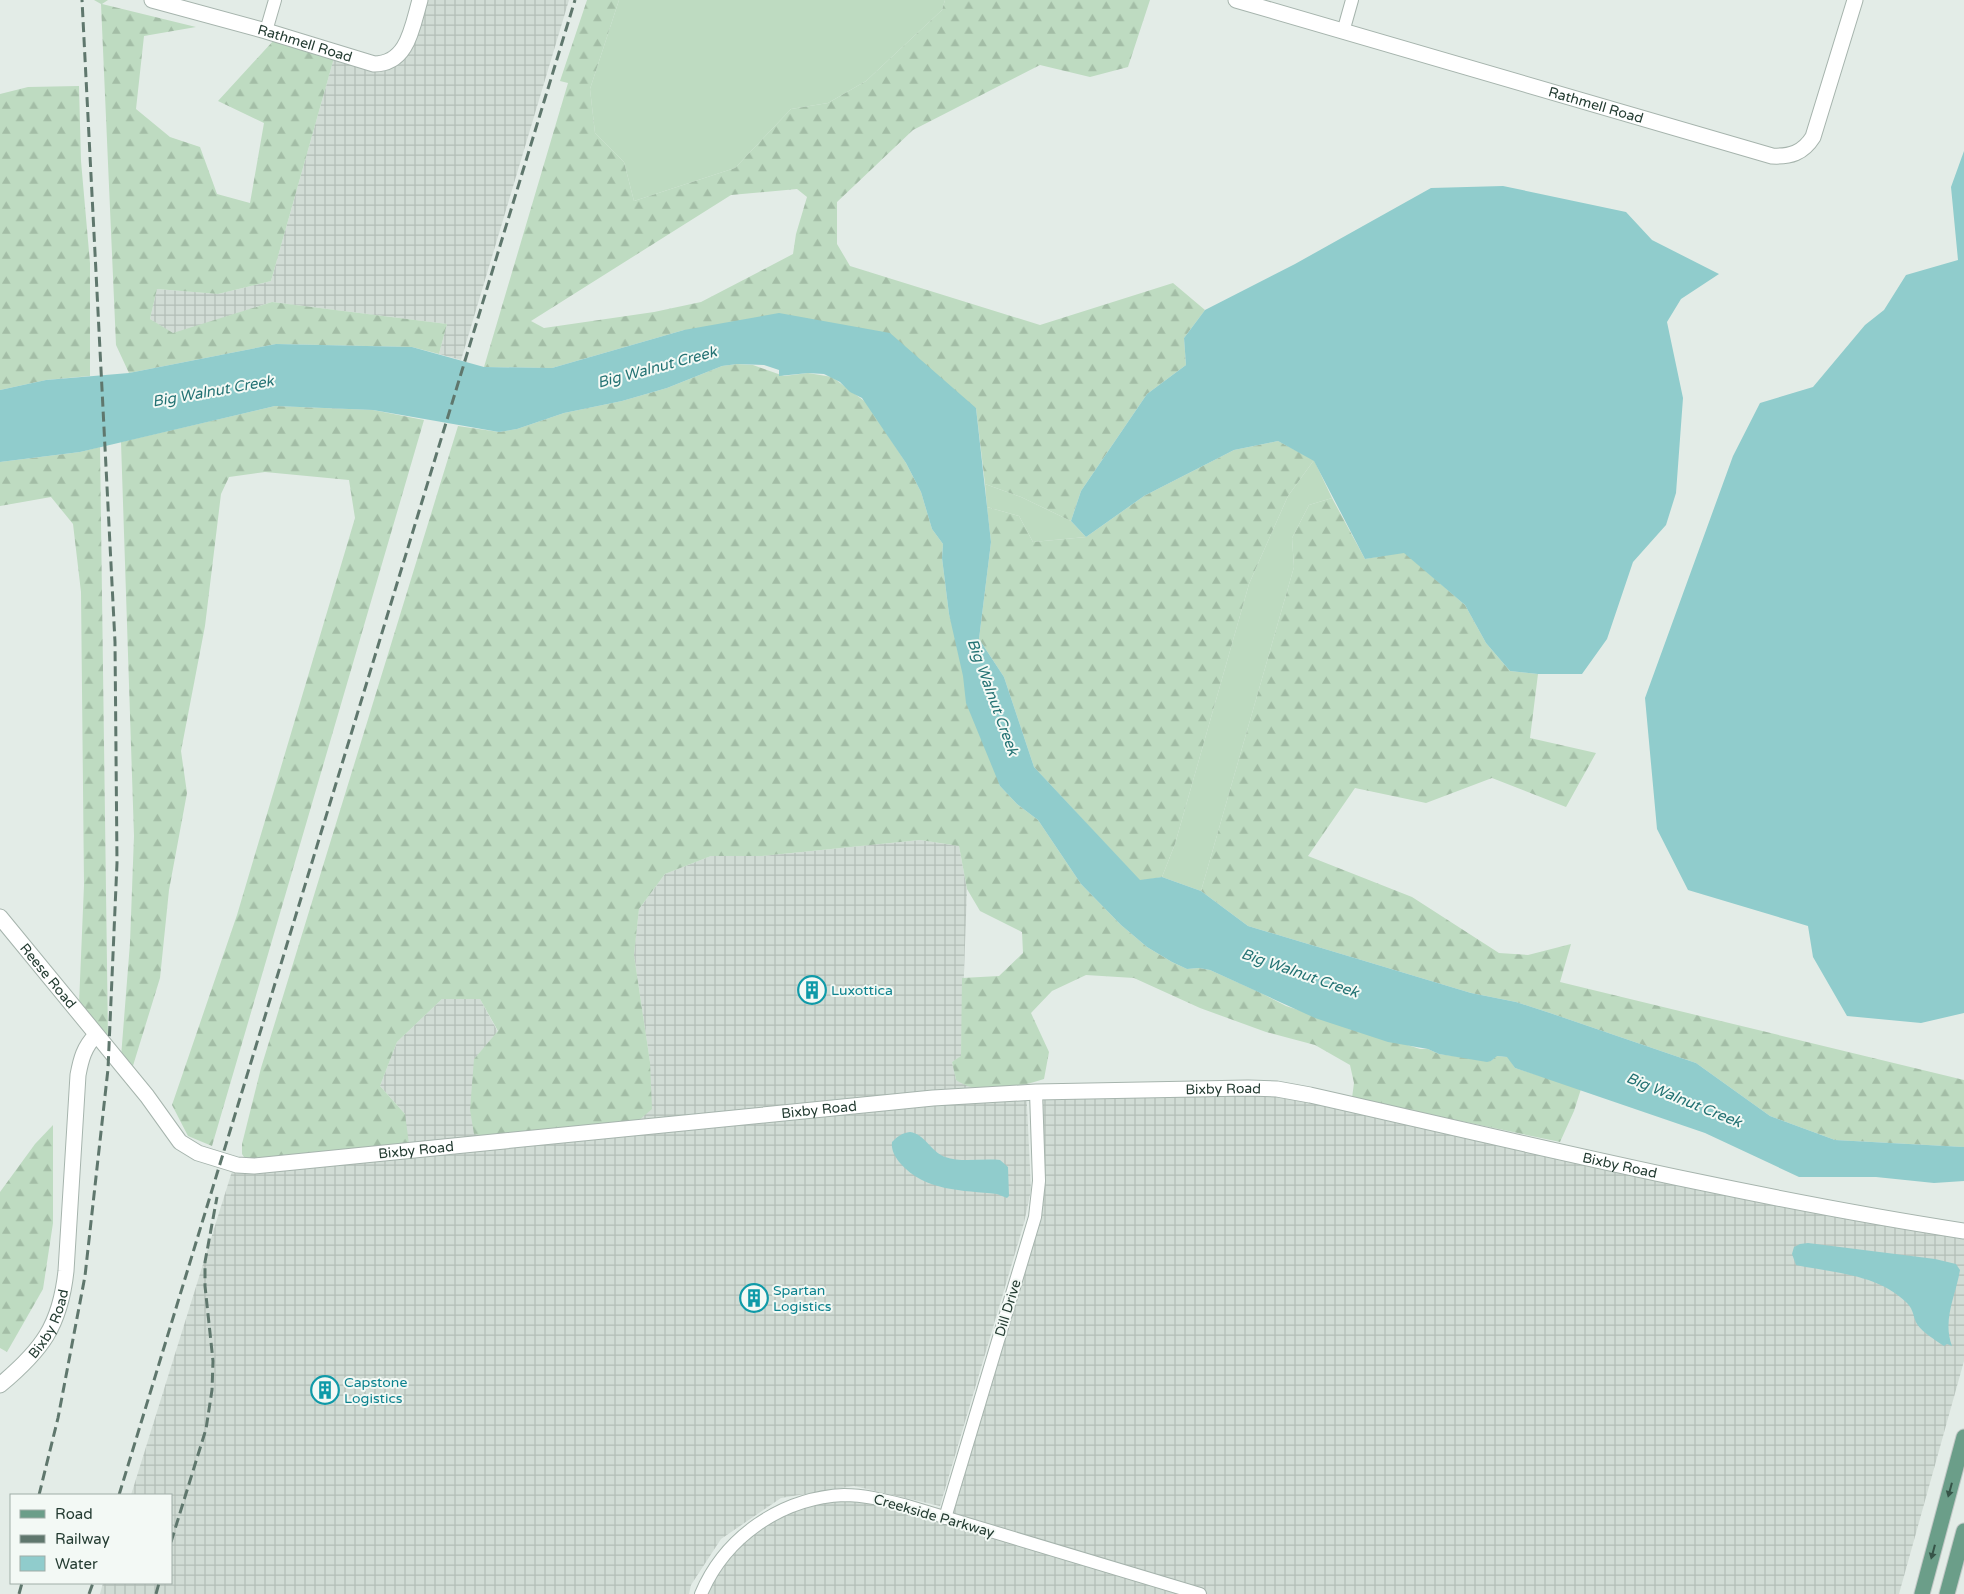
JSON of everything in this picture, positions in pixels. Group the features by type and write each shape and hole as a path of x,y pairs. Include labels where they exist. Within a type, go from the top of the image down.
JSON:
{"main road":[{"path":"1922,1594 1964,1437"},
{"path":"1947,1594 1964,1531"}],"street":[{"name":"Rathmell Road","path":"152,0 266,31 367,64 381,64 394,59 404,50 420,0"},
{"path":"266,31 275,0"},
{"name":"Rathmell Road","path":"1236,0 1615,112 1772,156 1782,157 1791,156 1801,151 1808,146 1813,137 1855,0"},
{"path":"1343,32 1352,0"},
{"name":"Reese Road","path":"0,916 96,1036"},
{"name":"Bixby Road","path":"0,1384 40,1346 53,1325 64,1292 78,1076 83,1053 90,1041 96,1036 146,1096 180,1142 198,1153 245,1167 933,1098 1036,1092 1232,1088 1277,1090 1320,1097 1743,1192 1843,1212 1964,1231"},
{"name":"Dill Drive","path":"945,1518 1034,1216 1039,1181 1036,1092"},
{"name":"Creekside Parkway","path":"701,1594 716,1564 739,1539 764,1520 784,1509 802,1503 843,1495 862,1496 897,1503 1200,1594"}],"shaded area":[{"path":"425,0 569,0 461,360 439,354 447,324 272,302 173,334 150,319 157,289 218,294 271,281 334,58 384,68"},
{"path":"920,840 959,846 967,889 961,1057 952,1062 956,1080 984,1090 1026,1085 1031,1190 1024,1223 940,1506 854,1486 781,1498 721,1539 691,1585 689,1594 100,1594 103,1584 172,1584 172,1494 131,1494 233,1168 405,1114 380,1086 397,1042 442,999 480,999 498,1032 474,1059 650,1062 634,955 639,909 665,874 711,856 762,856"},
{"path":"1248,1088 1964,1231 1964,1361 1899,1594 701,1594 716,1564 784,1509 843,1495 945,1518 1035,1216 1036,1092"}],"green space":[{"path":"94,0 108,0 102,4 196,27 144,36 136,109 170,137 200,147 217,194 250,203 264,123 218,101 274,40 334,58 271,281 218,294 157,289 150,319 173,333 272,302 447,324 439,354 412,347 276,344 129,373 116,345 101,4"},
{"path":"587,0 619,0 590,89 595,133 624,162 634,201 735,168 791,109 828,103 866,81 942,10 945,0 1150,0 1128,67 1090,77 1040,65 913,130 837,202 837,244 850,266 1040,325 1173,283 1205,310 1184,338 1186,365 1147,394 1081,491 1071,521 1021,497 985,484 976,408 684,330 552,368 484,367 568,83 560,81","holes":["797,189 807,197 796,234 793,254 701,302 654,312 544,328 531,321 731,195"]},
{"path":"619,0 945,0 942,10 866,81 828,103 791,109 735,168 634,201 624,162 595,133 590,89"},
{"path":"79,86 81,161 90,263 90,376 46,380 0,390 0,94 28,87"},
{"path":"737,364 753,365 784,376 808,373 832,377 867,403 906,463 921,492 932,529 943,544 942,558 949,614 1000,786 1017,804 1038,820 1081,884 1121,925 1147,947 1172,962 1187,969 1199,968 1210,970 1286,1006 1439,1054 1491,1061 1496,1056 1508,1057 1515,1068 1581,1089 1574,1111 1560,1142 1352,1098 1354,1083 1350,1065 1315,1045 1266,1032 1200,1008 1134,978 1086,975 1052,991 1031,1013 1049,1052 1044,1079 999,1089 976,1088 966,1085 956,1080 952,1062 961,1056 962,978 999,976 1023,953 1022,932 980,911 967,889 959,846 920,840 762,856 711,856 665,874 639,909 634,955 650,1062 652,1109 638,1121 486,1136 474,1134 470,1110 474,1059 498,1031 480,999 442,999 397,1042 380,1086 405,1114 409,1144 246,1160 242,1154 242,1144 261,1068 458,426 499,432 517,429 564,413 622,401 667,388 722,366"},
{"path":"275,406 373,410 424,420 212,1146 188,1136 172,1105 237,915 355,518 349,480 265,472 229,477 221,494 205,626 181,751 187,793 169,890 160,978 132,1069 121,1057 130,943 134,836 121,442"},
{"path":"1278,441 1314,460 1288,496 1249,584 1175,844 1162,877 1140,881 1034,767 1004,677 979,639 991,542 987,507 1019,516 1033,542 1086,537 1144,496 1234,450"},
{"path":"100,447 108,1038 79,1004 84,885 81,592 73,524 51,497 0,506 0,462 80,452"},
{"path":"1314,460 1332,498 1309,505 1292,538 1294,567 1201,891 1162,877 1175,844 1249,584 1288,496"},
{"path":"985,484 1021,497 1071,521 1086,537 1033,542 1019,516 987,507"},
{"path":"1332,498 1365,559 1404,552 1465,605 1486,643 1510,671 1538,674 1530,738 1596,753 1566,807 1492,778 1426,803 1355,788 1308,856 1412,897 1499,953 1528,955 1571,944 1560,982 1964,1080 1964,1147 1835,1140 1770,1116 1696,1063 1516,1002 1471,993 1248,926 1201,891 1294,567 1292,538 1309,505"},
{"path":"53,1125 53,1223 43,1289 7,1352 0,1348 0,1192 35,1144"}],"water":[{"path":"1964,151 1964,1013 1921,1023 1847,1016 1813,957 1808,926 1688,890 1657,829 1645,698 1733,456 1760,403 1813,387 1865,325 1884,310 1906,275 1958,260 1951,187"},
{"path":"1503,186 1626,212 1652,240 1719,274 1681,299 1667,322 1683,398 1676,493 1666,525 1633,562 1607,639 1582,674 1538,674 1510,671 1486,643 1465,605 1404,553 1365,559 1314,461 1278,441 1234,450 1144,496 1086,537 1071,521 1081,491 1147,394 1186,365 1184,338 1205,310 1295,264 1431,188"},
{"name":"Big Walnut Creek","path":"779,313 890,333 976,408 991,542 979,639 1004,677 1034,767 1140,880 1162,877 1201,891 1248,926 1471,993 1516,1002 1696,1063 1770,1116 1835,1140 1964,1147 1964,1181 1934,1183 1876,1177 1799,1177 1705,1133 1515,1068 1507,1057 1497,1056 1487,1062 1439,1054 1428,1049 1388,1042 1315,1018 1210,970 1199,968 1187,969 1147,947 1121,925 1081,884 1038,820 1017,804 1000,786 966,703 963,676 949,614 942,558 943,544 932,529 921,492 906,463 862,398 850,392 840,382 824,374 808,373 779,376 779,370 764,365 737,364 722,366 667,388 622,401 564,413 517,429 499,432 373,410 275,406 80,452 0,462 0,390 46,380 129,373 276,344 412,347 484,367 552,368 684,330"},
{"path":"910,1132 920,1136 935,1151 945,1157 958,1160 1000,1160 1008,1167 1009,1196 1007,1198 997,1194 945,1188 921,1180 900,1163 893,1151 892,1142 898,1136"},
{"path":"1808,1243 1935,1259 1956,1264 1960,1270 1948,1327 1952,1346 1947,1344 1944,1346 1919,1327 1907,1303 1883,1286 1855,1276 1796,1265 1792,1254 1794,1247"}],"railway":[{"path":"39,1494 58,1418 85,1276 108,1069 117,863 115,642 82,0"},
{"path":"119,1494 575,0"},
{"path":"172,1539 206,1429 212,1390 213,1361 205,1286 205,1262 217,1197"},
{"path":"19,1594 22,1584"},
{"path":"89,1594 93,1584"},
{"path":"156,1594 159,1584"}],"place":[{"name":"Luxottica","path":"812,990"},
{"name":"Spartan Logistics","path":"754,1298"},
{"name":"Capstone Logistics","path":"325,1390"}]}
